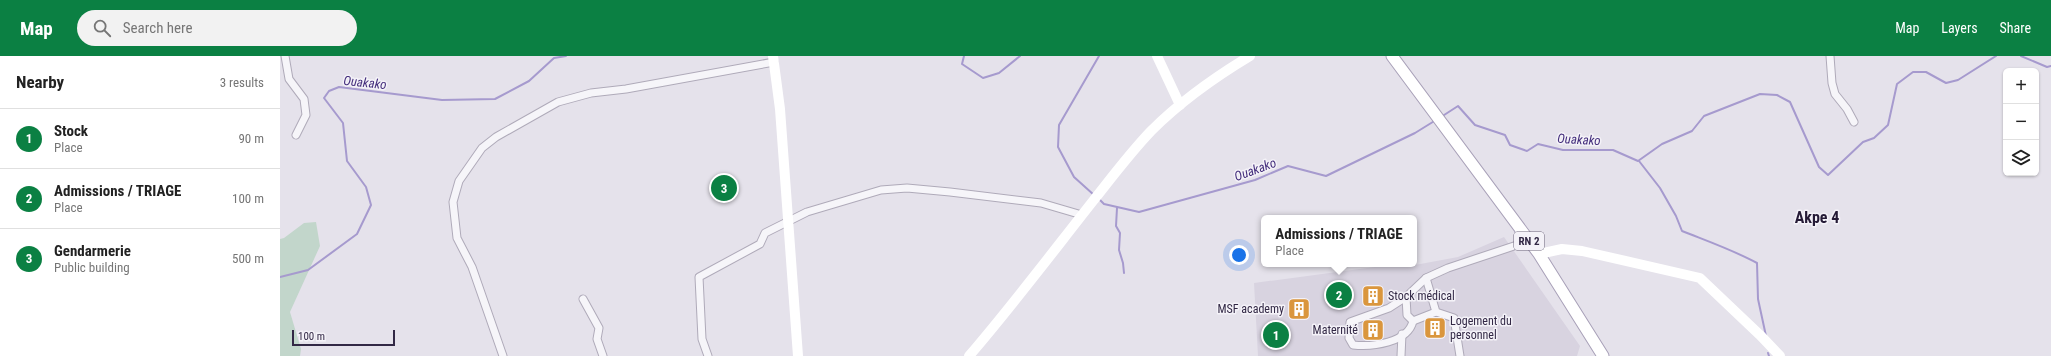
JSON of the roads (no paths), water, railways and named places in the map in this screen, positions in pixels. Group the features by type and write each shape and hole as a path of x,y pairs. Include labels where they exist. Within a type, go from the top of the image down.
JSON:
{"main road":[{"name":"RN 2","path":"1392,56 1539,254 1603,356"}],"street":[{"path":"285,56 289,79 304,99 306,115 296,135"},
{"path":"1157,56 1180,105"},
{"path":"969,356 995,327 1123,161 1147,135 1180,105 1222,73 1250,56"},
{"path":"1830,56 1832,83 1835,94 1847,109 1854,122"},
{"path":"503,356 472,267 457,238 453,202 459,181 482,148 496,137 558,102 591,93 706,76 774,59 780,109 798,356"},
{"path":"708,356 702,339 699,277 760,244 765,233 788,220 807,212 880,190 907,188 1041,203 1082,214"},
{"path":"1413,321 1412,326 1402,334 1382,345 1353,345 1349,338 1350,322 1389,308 1406,297 1426,278 1448,268 1520,244 1522,232"},
{"path":"1539,254 1562,250 1582,251 1700,278 1778,354"},
{"path":"1426,278 1436,312"},
{"path":"1406,297 1407,315 1413,321"},
{"path":"582,298 599,328 597,339 603,356"},
{"path":"1413,321 1436,312 1454,318 1460,356"},
{"path":"1402,334 1402,356"}],"waterway":[{"name":"Ouakako","path":"280,277 308,270 357,234 371,205 366,187 347,161 343,123 324,98 329,91 339,87 442,100 495,99 529,81 554,58 566,56"},
{"name":"Ouakako","path":"964,56 962,64 983,78 999,73 1020,56"},
{"name":"Ouakako","path":"1094,195 1074,177 1058,147 1059,125 1099,56"},
{"name":"Ouakako","path":"1441,117 1458,106 1475,125 1505,135 1510,145 1527,151 1538,144 1563,150 1613,150 1638,161 1662,144 1692,131 1704,116 1760,94 1777,95 1790,102 1819,167 1828,175 1863,142 1874,138 1888,125 1897,84 1913,72 1926,72 1946,83 1958,80 1996,56"},
{"name":"Ouakako","path":"2021,56 2047,67 2051,66"},
{"name":"Ouakako","path":"1099,199 1104,204 1139,212 1255,180 1288,166 1326,176 1415,133 1436,120"},
{"path":"1639,161 1660,188 1676,216 1682,231 1757,263 1758,299 1766,336"},
{"path":"1117,208 1116,226 1120,233 1119,250 1124,273"}],"place":[{"name":"Gendarmerie","path":"724,188"},
{"name":"Admissions / TRIAGE","path":"1339,295"},
{"name":"Stock médical","path":"1373,296"},
{"name":"MSF academy","path":"1299,309"},
{"name":"Logement du personnel","path":"1435,328"},
{"name":"Maternité","path":"1373,330"},
{"name":"Stock","path":"1276,335"}],"district":[{"name":"Akpe 4","path":"1817,217"}]}
